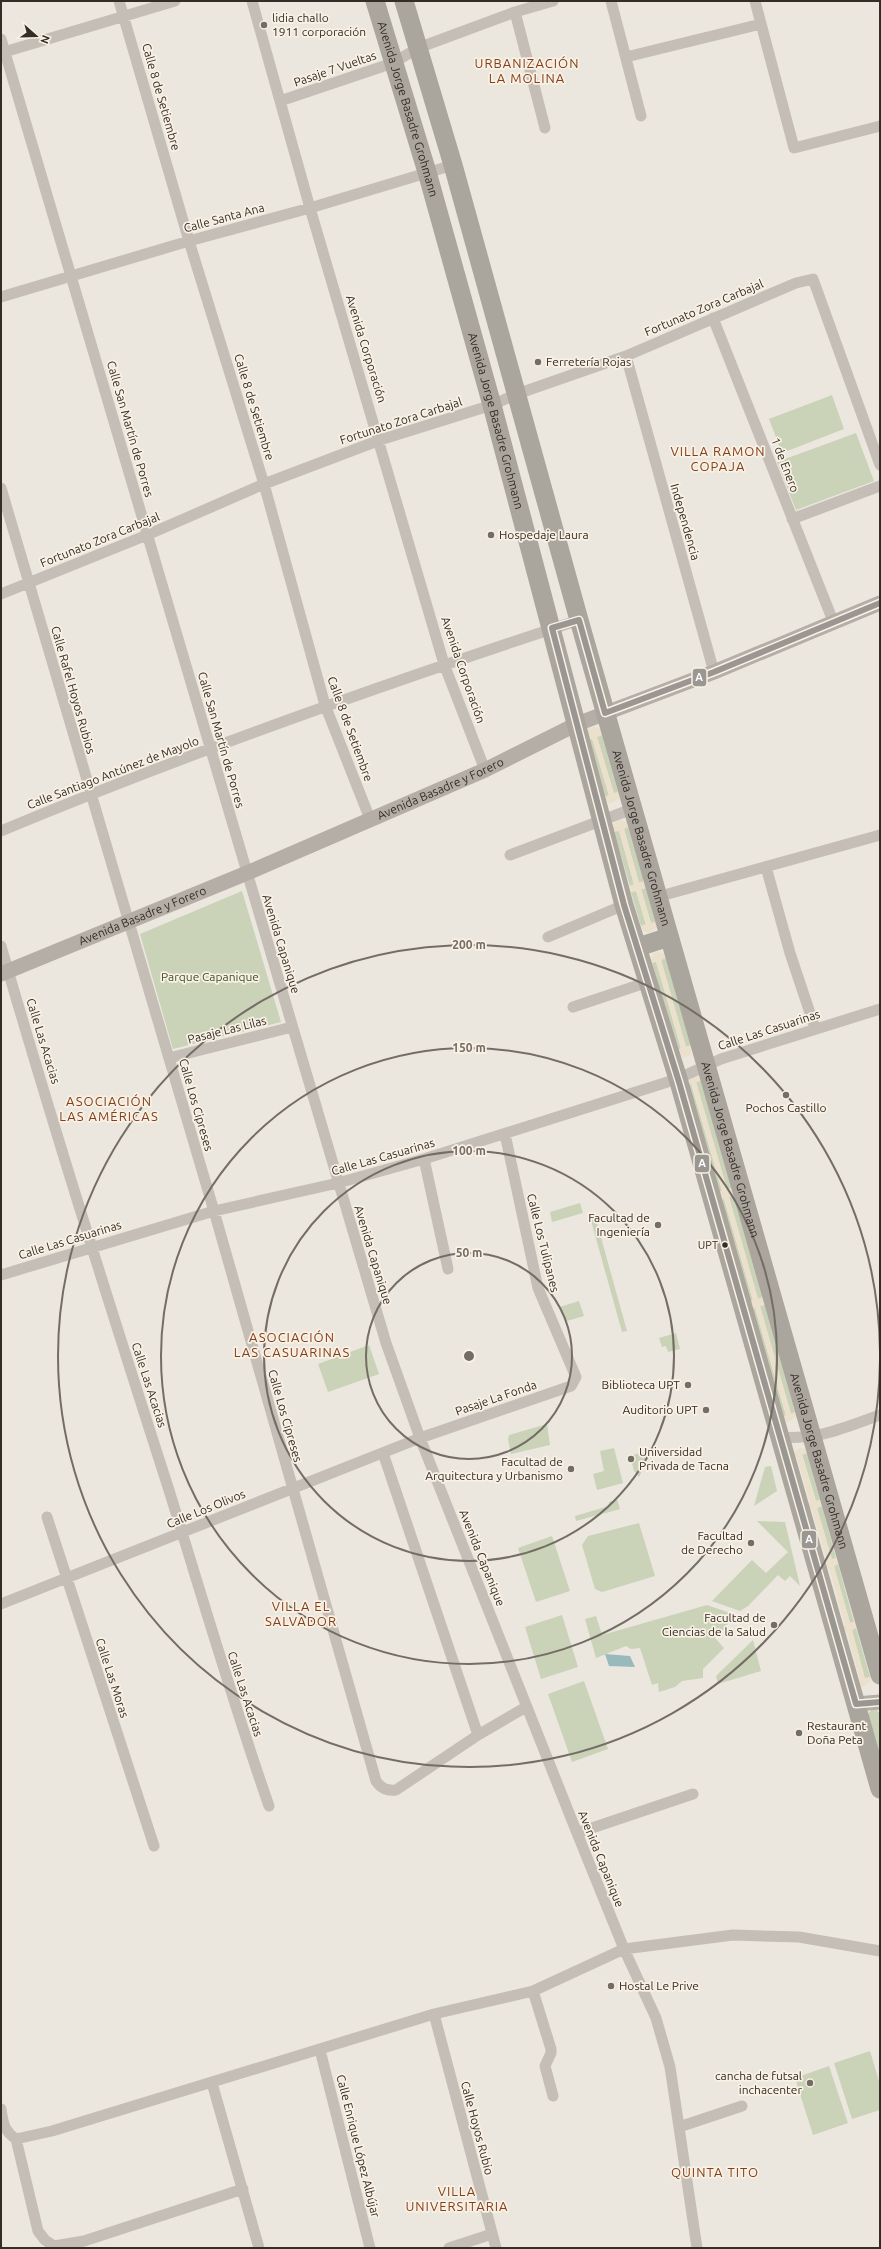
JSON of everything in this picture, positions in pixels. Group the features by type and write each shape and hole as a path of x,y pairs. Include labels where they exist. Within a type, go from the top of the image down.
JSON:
{"highway":[{"name":"Avenida Jorge Basadre Grohmann","path":"375,1 426,172 492,405 603,820 624,905 677,1079 880,1790"},
{"name":"Avenida Jorge Basadre Grohmann","path":"404,1 453,164 632,809 880,1675"},
{"path":"638,947 669,937"}],"street":[{"name":"Calle 8 de Setiembre","path":"119,1 189,241 264,484 325,705 370,819"},
{"path":"3,52 175,1"},
{"name":"Avenida Corporación","path":"252,1 310,208 380,440 444,664 485,770"},
{"name":"Pasaje 7 Vueltas","path":"280,101 393,63 418,48 515,12 553,1"},
{"path":"611,1 641,116"},
{"path":"755,1 794,148 880,126"},
{"path":"515,12 545,128"},
{"path":"626,57 761,24"},
{"name":"Calle San Martín de Porres","path":"1,39 3,52 247,873"},
{"name":"Calle Santa Ana","path":"1,297 189,241 310,208 453,164"},
{"name":"Fortunato Zora Carbajal","path":"1,594 147,536 264,484 380,440 492,405 517,394 626,356 796,283 813,279 880,465"},
{"name":"1 de Enero","path":"713,318 833,621"},
{"name":"Independencia","path":"626,356 714,672"},
{"path":"792,519 880,486"},
{"name":"Calle Rafel Hoyos Rubios","path":"1,488 90,794 129,921"},
{"name":"Avenida Basadre y Forero","path":"5,973 247,873 485,770 577,724 714,672 833,621 880,603"},
{"name":"Calle Santiago Antúnez de Mayolo","path":"1,831 90,794 325,705 579,620"},
{"path":"510,855 632,809"},
{"path":"658,897 880,835"},
{"path":"766,867 790,953 815,1028"},
{"name":"Avenida Capanique","path":"247,873 386,1343 420,1438 526,1707 624,1949 656,2018 670,2067 697,2248"},
{"path":"548,937 624,905"},
{"name":"Calle Los Cipreses","path":"129,921 214,1211 376,1781 380,1787 389,1791 396,1790 478,1735"},
{"name":"Calle Las Acacias","path":"1,946 5,973 182,1532 217,1650 269,1806"},
{"path":"574,1007 648,982"},
{"name":"Calle Las Casuarinas","path":"1,1274 214,1211 338,1183 424,1159 677,1079 706,1064 815,1028 880,1010"},
{"name":"Pasaje Las Lilas","path":"169,1058 292,1027"},
{"name":"Calle Los Tulipanes","path":"505,1134 538,1288 576,1377"},
{"path":"424,1159 448,1269"},
{"name":"Pasaje La Fonda","path":"420,1438 571,1386 576,1377"},
{"path":"778,1437 812,1437 824,1435 880,1415"},
{"name":"Calle Los Olivos","path":"1,1604 420,1438"},
{"path":"383,1453 478,1735 526,1707"},
{"name":"Calle Las Moras","path":"47,1517 154,1846"},
{"path":"856,1704 880,1702"},
{"path":"577,1833 693,1794"},
{"path":"16,2139 52,2131 434,2014 533,1991 624,1949 733,1935 799,1937 880,1951"},
{"path":"533,1991 551,2049 545,2066 553,2096"},
{"name":"Calle Hoyos Rubio","path":"434,2014 496,2248"},
{"name":"Calle Enrique López Albújar","path":"320,2050 370,2248"},
{"path":"212,2083 259,2248"},
{"path":"679,2127 742,2106"},
{"path":"1,2109 3,2125 8,2134 16,2139 38,2230 44,2240 54,2246 84,2241 242,2189"},
{"path":"449,2248 492,2234"}],"green space":[{"path":"832,395 844,429 782,453 769,419"},
{"path":"856,433 874,481 796,510 777,462"},
{"path":"602,735 618,792 614,794 597,737"},
{"path":"592,738 609,796 604,797 588,740"},
{"path":"628,827 644,881 639,883 624,829"},
{"path":"619,830 634,885 630,886 614,832"},
{"path":"646,888 655,922 651,923 641,889"},
{"name":"Parque Capanique","path":"242,891 281,1022 173,1049 140,934"},
{"path":"636,891 646,925 641,926 631,892"},
{"path":"666,958 691,1045 686,1047 661,960"},
{"path":"656,961 681,1049 677,1050 652,963"},
{"path":"701,1081 732,1188 727,1189 696,1082"},
{"path":"691,1084 722,1191 717,1193 687,1085"},
{"path":"734,1195 763,1297 758,1299 729,1197"},
{"path":"724,1199 753,1301 749,1302 720,1200"},
{"path":"580,1203 583,1213 552,1222 550,1212"},
{"path":"595,1216 627,1331 622,1332 590,1217"},
{"path":"579,1301 584,1316 567,1321 560,1307"},
{"path":"765,1305 795,1412 791,1414 760,1306"},
{"path":"755,1308 786,1416 781,1417 751,1309"},
{"path":"676,1333 680,1349 668,1352 666,1346 662,1347 659,1338"},
{"path":"369,1345 379,1374 328,1392 318,1364"},
{"path":"547,1424 550,1445 511,1454 508,1439 509,1435"},
{"path":"614,1448 623,1483 597,1490 593,1474 604,1471 600,1451"},
{"path":"643,1452 646,1462 639,1477 634,1471 630,1456"},
{"path":"807,1453 820,1500 816,1501 802,1454"},
{"path":"771,1466 777,1491 754,1506 765,1467"},
{"path":"617,1499 620,1509 576,1521 575,1516 609,1506 609,1502"},
{"path":"822,1506 836,1558 832,1560 817,1508"},
{"path":"757,1521 785,1522 800,1586 790,1576 785,1581 778,1575 748,1606 740,1611 712,1601 752,1560 766,1573 788,1552"},
{"path":"639,1523 655,1576 602,1592 595,1589 582,1545 588,1536"},
{"path":"552,1536 570,1591 536,1602 518,1548"},
{"path":"838,1564 854,1622 850,1623 834,1566"},
{"path":"707,1605 736,1615 715,1638 724,1648 703,1669 703,1678 682,1681 675,1687 659,1692 658,1683 652,1685 640,1648 631,1649 626,1646 596,1658 585,1619 596,1616 602,1635"},
{"path":"562,1615 578,1667 541,1679 525,1627"},
{"path":"856,1628 870,1677 865,1679 852,1630"},
{"path":"753,1640 761,1671 718,1684 716,1676"},
{"path":"584,1681 608,1749 572,1762 548,1694"},
{"path":"876,1709 880,1714 880,1765 868,1714 871,1710"},
{"path":"870,2051 880,2085 880,2110 852,2119 834,2063"},
{"path":"829,2066 848,2123 813,2135 795,2078"}],"shaded area":[{"path":"589,728 600,728 602,735 597,737 614,793 618,792 620,798 611,803 606,802 604,797 609,795 592,739 588,740 586,732"},
{"path":"621,820 627,822 628,827 624,829 639,883 644,881 646,888 641,889 651,923 655,922 657,926 653,931 648,933 643,931 641,926 646,924 636,891 631,892 630,886 634,884 619,831 614,832 612,826 616,821"},
{"path":"659,952 665,954 666,958 661,960 686,1047 691,1045 692,1050 689,1056 684,1057 678,1055 677,1050 681,1048 656,962 652,963 651,959 654,953"},
{"path":"695,1075 700,1077 701,1081 696,1082 727,1189 732,1188 734,1195 729,1197 758,1299 763,1297 765,1305 760,1306 791,1414 795,1412 796,1416 788,1422 782,1420 781,1417 786,1415 755,1308 751,1309 749,1302 753,1300 724,1199 720,1200 717,1193 722,1191 692,1084 687,1085 686,1081"},
{"path":"800,1448 806,1449 807,1453 802,1455 815,1501 820,1500 822,1506 817,1508 832,1559 836,1558 838,1564 834,1566 850,1623 854,1622 856,1628 852,1630 865,1678 870,1677 871,1681 862,1687 857,1685 856,1682 860,1680 847,1632 842,1633 840,1627 845,1625 829,1568 824,1569 822,1563 827,1561 812,1510 808,1511 806,1504 810,1503 797,1457 793,1458 792,1454"}],"water":[{"path":"605,1654 630,1656 635,1667 609,1666"}],"transit line":[{"name":"A","path":"880,603 714,672 605,713 579,620 552,628 624,905 679,1082 856,1704 880,1702"}],"place":[{"name":"lidia challo 1911 corporación","path":"264,25"},
{"name":"Ferretería Rojas","path":"538,362"},
{"name":"Hospedaje Laura","path":"491,535"},
{"name":"Pochos Castillo","path":"786,1095"},
{"name":"Facultad de Ingeniería","path":"658,1225"},
{"name":"UPT","path":"725,1245"},
{"name":"Biblioteca UPT","path":"688,1385"},
{"name":"Auditorio UPT","path":"706,1410"},
{"name":"Universidad Privada de Tacna","path":"631,1459"},
{"name":"Facultad de Arquitectura y Urbanismo","path":"571,1469"},
{"name":"Facultad de Derecho","path":"751,1543"},
{"name":"Facultad de Ciencias de la Salud","path":"774,1625"},
{"name":"Restaurant Doña Peta","path":"799,1733"},
{"name":"Hostal Le Prive","path":"611,1986"},
{"name":"cancha de futsal inchacenter","path":"810,2083"}],"district":[{"name":"URBANIZACIÓN LA MOLINA","path":"527,70"},
{"name":"VILLA RAMON COPAJA","path":"718,458"},
{"name":"ASOCIACIÓN LAS AMÉRICAS","path":"109,1108"},
{"name":"ASOCIACIÓN LAS CASUARINAS","path":"292,1344"},
{"name":"VILLA EL SALVADOR","path":"301,1614"},
{"name":"QUINTA TITO","path":"715,2172"},
{"name":"VILLA UNIVERSITARIA","path":"457,2198"}]}
